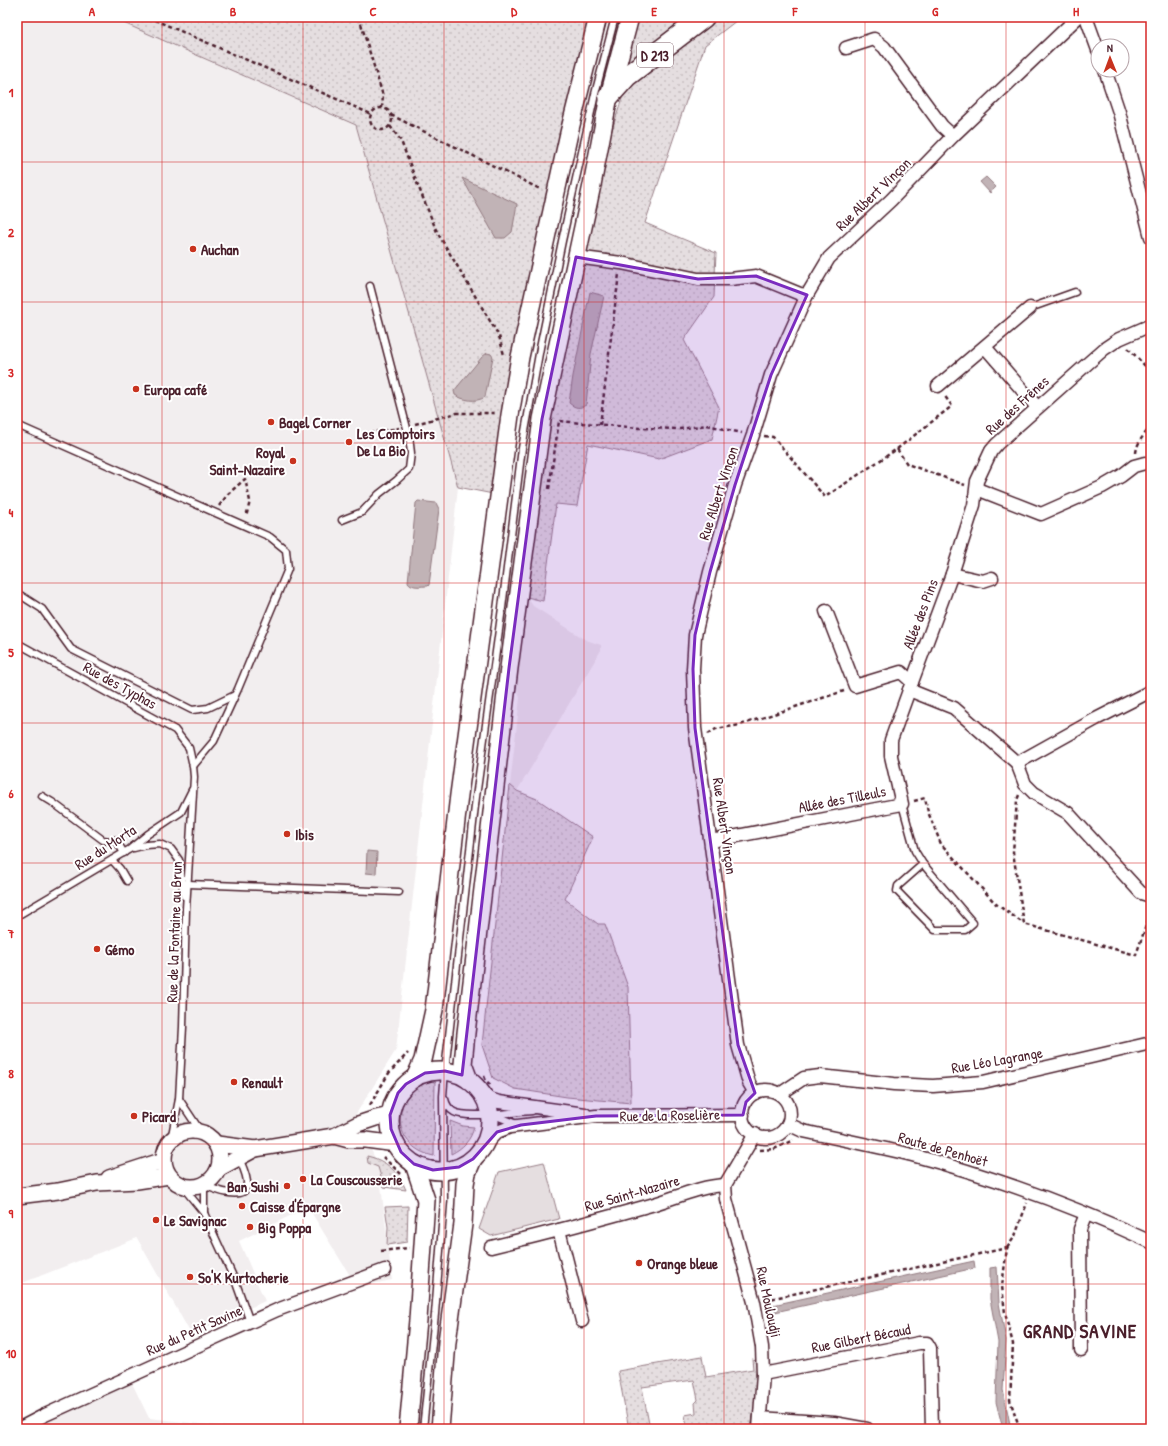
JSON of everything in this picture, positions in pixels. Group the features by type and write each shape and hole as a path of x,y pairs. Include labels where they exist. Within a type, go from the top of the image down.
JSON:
{"highway":[{"name":"D 213","path":"609,96 627,76 704,17"}],"main road":[{"path":"415,1078 423,1060 434,1010 459,795 520,357 569,134 598,17"},
{"path":"440,1429 447,1342 463,1224 465,1184 467,1173 473,1159 484,1146 489,1130 490,1093 478,1088 476,1078 463,1064 465,1037 509,668 542,419 592,185 609,96 630,17"},
{"path":"473,1159 459,1167 443,1171 433,1170 414,1164 400,1152 396,1144 391,1130 390,1114 398,1093 406,1084 425,1073 445,1071 476,1078"},
{"path":"408,1429 418,1320 426,1200 414,1164"}],"street":[{"name":"Rue Albert Vinçon","path":"755,1093 749,1082 738,1045 696,739 693,697 695,635 710,572 735,485 753,435 771,375 807,295 829,258 891,200 954,136 1078,17"},
{"path":"1086,17 1094,38"},
{"path":"846,48 874,40 884,47 942,126 954,136"},
{"path":"1108,78 1119,112 1151,237"},
{"path":"576,257 621,263 698,279 730,279 756,276 800,294 807,295"},
{"path":"938,386 1030,308"},
{"name":"Rue des Frênes","path":"952,574 974,505 977,481 991,451 1104,349 1119,338 1151,325"},
{"path":"985,347 1038,407"},
{"path":"977,489 1041,514 1102,487 1121,476 1134,466 1145,463 1151,465"},
{"name":"Allée des Pins","path":"910,686 952,574 982,581 992,578"},
{"path":"826,611 855,686 901,672 910,686 954,708 1017,763 1025,784 1034,793 1068,813 1141,893 1151,896"},
{"name":"Allée des Tilleuls","path":"711,841 902,804 891,756 891,740 910,686"},
{"path":"1017,763 1096,719 1151,691"},
{"name":"Rue Léo Lagrange","path":"780,1094 804,1078 820,1076 894,1084 933,1086 983,1082 1151,1043"},
{"path":"768,1090 780,1094 788,1105 790,1118 788,1124 777,1135 762,1137 755,1134 746,1126 743,1115 746,1102 755,1093 768,1090"},
{"name":"Rue de la Roselière","path":"490,1093 499,1102 596,1116 743,1115"},
{"path":"217,1144 255,1149 334,1136 358,1124 390,1114"},
{"name":"Rue de la Roselière","path":"484,1146 497,1132 510,1127 568,1121 596,1116"},
{"name":"Route de Penhoët","path":"788,1124 803,1131 911,1155 998,1181 1086,1214 1151,1242"},
{"path":"193,1131 201,1132 213,1139 217,1144 220,1156 220,1168 211,1181 204,1185 190,1188 182,1186 169,1176 165,1168 164,1153 171,1140 177,1135 193,1131"},
{"path":"725,1185 755,1134"},
{"path":"334,1136 349,1140 366,1140 396,1144"},
{"path":"220,1168 255,1149"},
{"path":"97,1183 135,1168 164,1160"},
{"path":"17,1196 58,1191 97,1183 137,1181 169,1176"},
{"name":"Rue Saint-Nazaire","path":"491,1247 665,1201 715,1185 725,1185"},
{"name":"Rue Mouloudji","path":"725,1185 726,1199 754,1302 762,1347 763,1374 760,1423"},
{"path":"1081,1350 1080,1229 1086,1214"},
{"path":"559,1230 582,1321"},
{"name":"Rue du Petit Savine","path":"21,1429 45,1415 250,1322 385,1270"},
{"name":"Rue Gilbert Bécaud","path":"763,1374 919,1343 927,1343 930,1348 932,1429"},
{"path":"760,1423 834,1423 867,1429"}],"lane":[{"path":"422,1429 435,1314 444,1200 443,1171 445,1071 476,797 522,448 562,241 595,94 615,17"},
{"path":"342,520 362,512 379,494 397,480 409,468 411,453 406,426 370,286"},
{"path":"1030,308 1075,292"},
{"path":"17,425 270,537 286,550 288,569 235,695 214,741 193,766"},
{"path":"17,593 42,609 71,649 192,710 208,708 235,695"},
{"name":"Rue des Typhas","path":"17,643 175,730 189,748 193,766"},
{"name":"Rue de la Fontaine au Brun","path":"171,1140 179,1099 184,1019 186,909 194,786 193,766"},
{"name":"Rue du Morta","path":"17,916 124,853 148,834 181,812 194,786"},
{"path":"42,796 103,840 116,840 124,853"},
{"path":"902,804 916,852 923,864 973,923 965,930 936,930 897,891 898,886 923,864"},
{"path":"130,849 146,845 160,844 171,849 179,860 186,909"},
{"path":"112,860 120,869 127,881"},
{"path":"188,884 398,892"},
{"path":"444,1096 446,1105 453,1111 464,1115 563,1111"},
{"path":"179,1099 201,1132"},
{"path":"490,1114 521,1125"},
{"path":"204,1213 204,1185 220,1192 230,1194 245,1190 247,1185 246,1179 239,1157"},
{"path":"182,1186 204,1213 236,1283 250,1322"}],"path":[{"path":"148,17 371,114"},
{"path":"359,17 383,96 382,108"},
{"path":"391,114 392,119 390,126 386,129 380,130 374,128 371,124 371,114 377,109 382,108 388,110 391,114 406,123 541,188"},
{"path":"390,126 401,141 437,232 499,336 505,357"},
{"path":"600,425 621,263"},
{"path":"1119,338 1151,372"},
{"path":"559,421 640,428 680,429 707,425 753,435 773,437 825,497 897,448 952,406 938,386"},
{"path":"369,433 406,426 457,413 495,414"},
{"path":"1134,466 1136,446 1151,426"},
{"path":"897,448 908,464 977,489"},
{"path":"213,512 228,494 246,479 250,501 244,526"},
{"path":"696,739 716,730 740,725 850,689 855,686"},
{"path":"1024,924 1014,852 1017,800 1025,784"},
{"path":"902,804 925,798 928,812 941,844 996,904 1024,924 1136,955 1151,911"},
{"path":"370,1106 390,1073 411,1048"},
{"path":"476,1078 486,1081 490,1093"},
{"path":"754,1153 760,1150 774,1149 795,1139"},
{"path":"378,1154 389,1162 402,1176"},
{"path":"1020,1429 1010,1400 1013,1344 1005,1313 1002,1286 1007,1248 1015,1236 1028,1200"},
{"path":"381,1251 412,1248"},
{"path":"761,1300 1007,1248"}],"highlighted area":[{"path":"576,257 698,279 756,276 807,295 771,375 735,485 710,572 695,635 693,669 695,728 738,1045 755,1093 746,1102 743,1115 596,1116 521,1125 497,1132 473,1159 459,1167 433,1170 414,1164 401,1152 391,1129 390,1115 398,1093 406,1084 425,1073 445,1071 462,1075 509,668 542,419"}],"shaded area":[{"path":"17,17 110,17 356,125 458,487 396,1050 356,1114 379,1168 392,1280 357,1287 308,1207 239,1241 265,1301 191,1334 137,1238 17,1285"},
{"path":"110,17 588,17 544,221 493,494 458,487 356,125"},
{"path":"637,17 741,17 705,45 645,223 716,253 714,297 684,340 719,407 712,439 659,459 588,444 577,506 556,504 543,601 527,597 553,395 607,146 623,95 626,58"},
{"path":"986,177 996,187 990,193 980,182"},
{"path":"462,178 517,204 512,232 505,238 496,238"},
{"path":"590,292 604,296 591,354 586,405 577,407 569,403"},
{"path":"487,353 491,354 493,357 485,397 478,400 470,400 455,395 454,391"},
{"path":"418,501 436,503 439,509 428,586 414,586 408,582 416,503"},
{"path":"527,597 533,606 586,640 601,645 601,650 517,791 510,785 520,698 515,681"},
{"path":"510,785 517,791 537,799 593,837 565,899 598,924 605,924 628,987 631,1103 567,1097 515,1089 493,1078 482,1045"},
{"path":"367,851 377,852 376,874 366,873"},
{"path":"435,1080 434,1156 419,1151 408,1142 402,1130 400,1118 403,1106 409,1094 420,1085"},
{"path":"450,1121 463,1126 474,1127 471,1136 466,1143 451,1154"},
{"path":"367,1156 380,1160 396,1172 406,1190 384,1187 378,1167 368,1163"},
{"path":"544,1162 559,1219 491,1236 479,1229 499,1172"},
{"path":"408,1206 407,1242 387,1245 388,1227 385,1207"},
{"path":"974,1261 975,1268 775,1312 773,1305"},
{"path":"997,1267 999,1303 1006,1340 1003,1390 1011,1429 1003,1429 996,1402 998,1342 990,1299 990,1268"},
{"path":"702,1356 706,1377 753,1369 752,1359 757,1360 757,1386 750,1429 687,1429 685,1415 696,1413 695,1403 698,1400 694,1380 642,1387 650,1429 629,1429 618,1371"},
{"path":"127,1373 149,1418 245,1429 17,1429"}],"place":[{"name":"Auchan","path":"193,249"},
{"name":"Europa café","path":"136,389"},
{"name":"Bagel Corner","path":"271,422"},
{"name":"Les Comptoirs De La Bio","path":"349,442"},
{"name":"Royal Saint-Nazaire","path":"293,461"},
{"name":"Ibis","path":"287,834"},
{"name":"Gémo","path":"97,949"},
{"name":"Renault","path":"234,1082"},
{"name":"Picard","path":"134,1116"},
{"name":"La Couscousserie","path":"303,1179"},
{"name":"Ban Sushi","path":"287,1186"},
{"name":"Caisse d'Épargne","path":"242,1206"},
{"name":"Le Savignac","path":"156,1220"},
{"name":"Big Poppa","path":"250,1227"},
{"name":"Orange bleue","path":"639,1263"},
{"name":"So'K Kurtocherie","path":"190,1277"}],"district":[{"name":"GRAND SAVINE","path":"1080,1331"}]}
